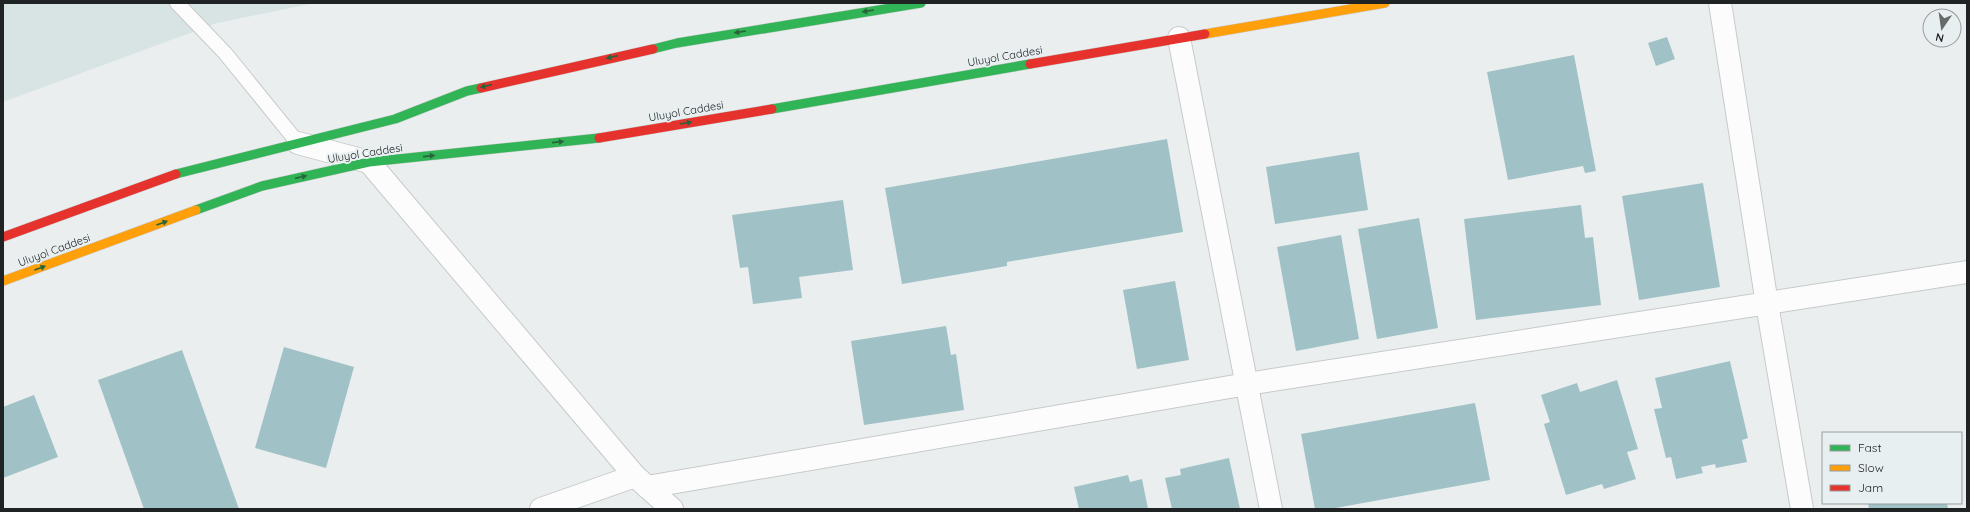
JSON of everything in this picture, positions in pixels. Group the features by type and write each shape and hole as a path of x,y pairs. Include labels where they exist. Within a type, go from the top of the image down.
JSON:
{"main road":[{"name":"Uluyol Caddesi","path":"3,237 164,177 395,119 467,91 677,42 920,3"},
{"name":"Uluyol Caddesi","path":"3,281 262,186 369,162 614,136 1385,3"}],"street":[{"path":"1720,3 1767,304 1802,509"},
{"path":"1179,38 1272,509"},
{"path":"298,143 369,162 641,481 672,509"},
{"path":"541,509 641,481 1248,384 1967,272"}],"lane":[{"path":"177,3 225,53 298,143"}],"shaded area":[{"path":"3,3 315,3 217,23 3,102"}],"building":[{"path":"1667,37 1675,59 1656,66 1648,43"},
{"path":"1574,55 1596,171 1585,173 1583,166 1508,180 1487,72"},
{"path":"1167,139 1183,232 1007,262 1007,266 902,284 885,188"},
{"path":"1359,152 1368,210 1275,224 1266,167"},
{"path":"1703,183 1720,287 1639,300 1622,196"},
{"path":"843,200 853,270 799,277 802,298 753,304 748,267 740,268 732,215"},
{"path":"1581,205 1585,238 1593,237 1601,305 1476,320 1464,219"},
{"path":"1419,218 1438,328 1377,339 1358,229"},
{"path":"1341,235 1359,339 1296,351 1277,247"},
{"path":"1175,281 1189,360 1137,369 1123,290"},
{"path":"946,326 951,355 956,354 964,410 864,425 851,341"},
{"path":"284,347 354,367 326,468 255,448"},
{"path":"182,350 239,509 144,509 98,380"},
{"path":"1730,361 1748,438 1742,440 1747,462 1716,468 1715,464 1701,467 1703,473 1676,479 1671,457 1666,458 1654,409 1662,408 1655,378"},
{"path":"1617,380 1638,449 1627,452 1636,479 1604,489 1602,484 1566,495 1544,424 1550,422 1541,395 1577,383 1580,392"},
{"path":"34,395 58,457 3,478 3,407"},
{"path":"1475,403 1490,480 1330,509 1315,509 1301,434"},
{"path":"1229,458 1240,509 1172,509 1165,478 1181,475 1180,469"},
{"path":"1128,475 1130,482 1142,479 1148,509 1079,509 1074,487"},
{"path":"1868,504 1947,504 1948,509 1869,509"}],"traffic: fast":[{"path":"653,49 677,43 921,3"},
{"path":"772,109 1030,64"},
{"path":"176,174 395,119 467,91 481,88"},
{"path":"196,210 262,186 369,162 599,138"}],"traffic: slow":[{"path":"1205,34 1385,3"},
{"path":"3,281 196,210"}],"traffic: jam":[{"path":"1030,64 1205,34"},
{"path":"481,88 653,49"},
{"path":"599,138 772,109"},
{"path":"3,237 176,174"}]}
